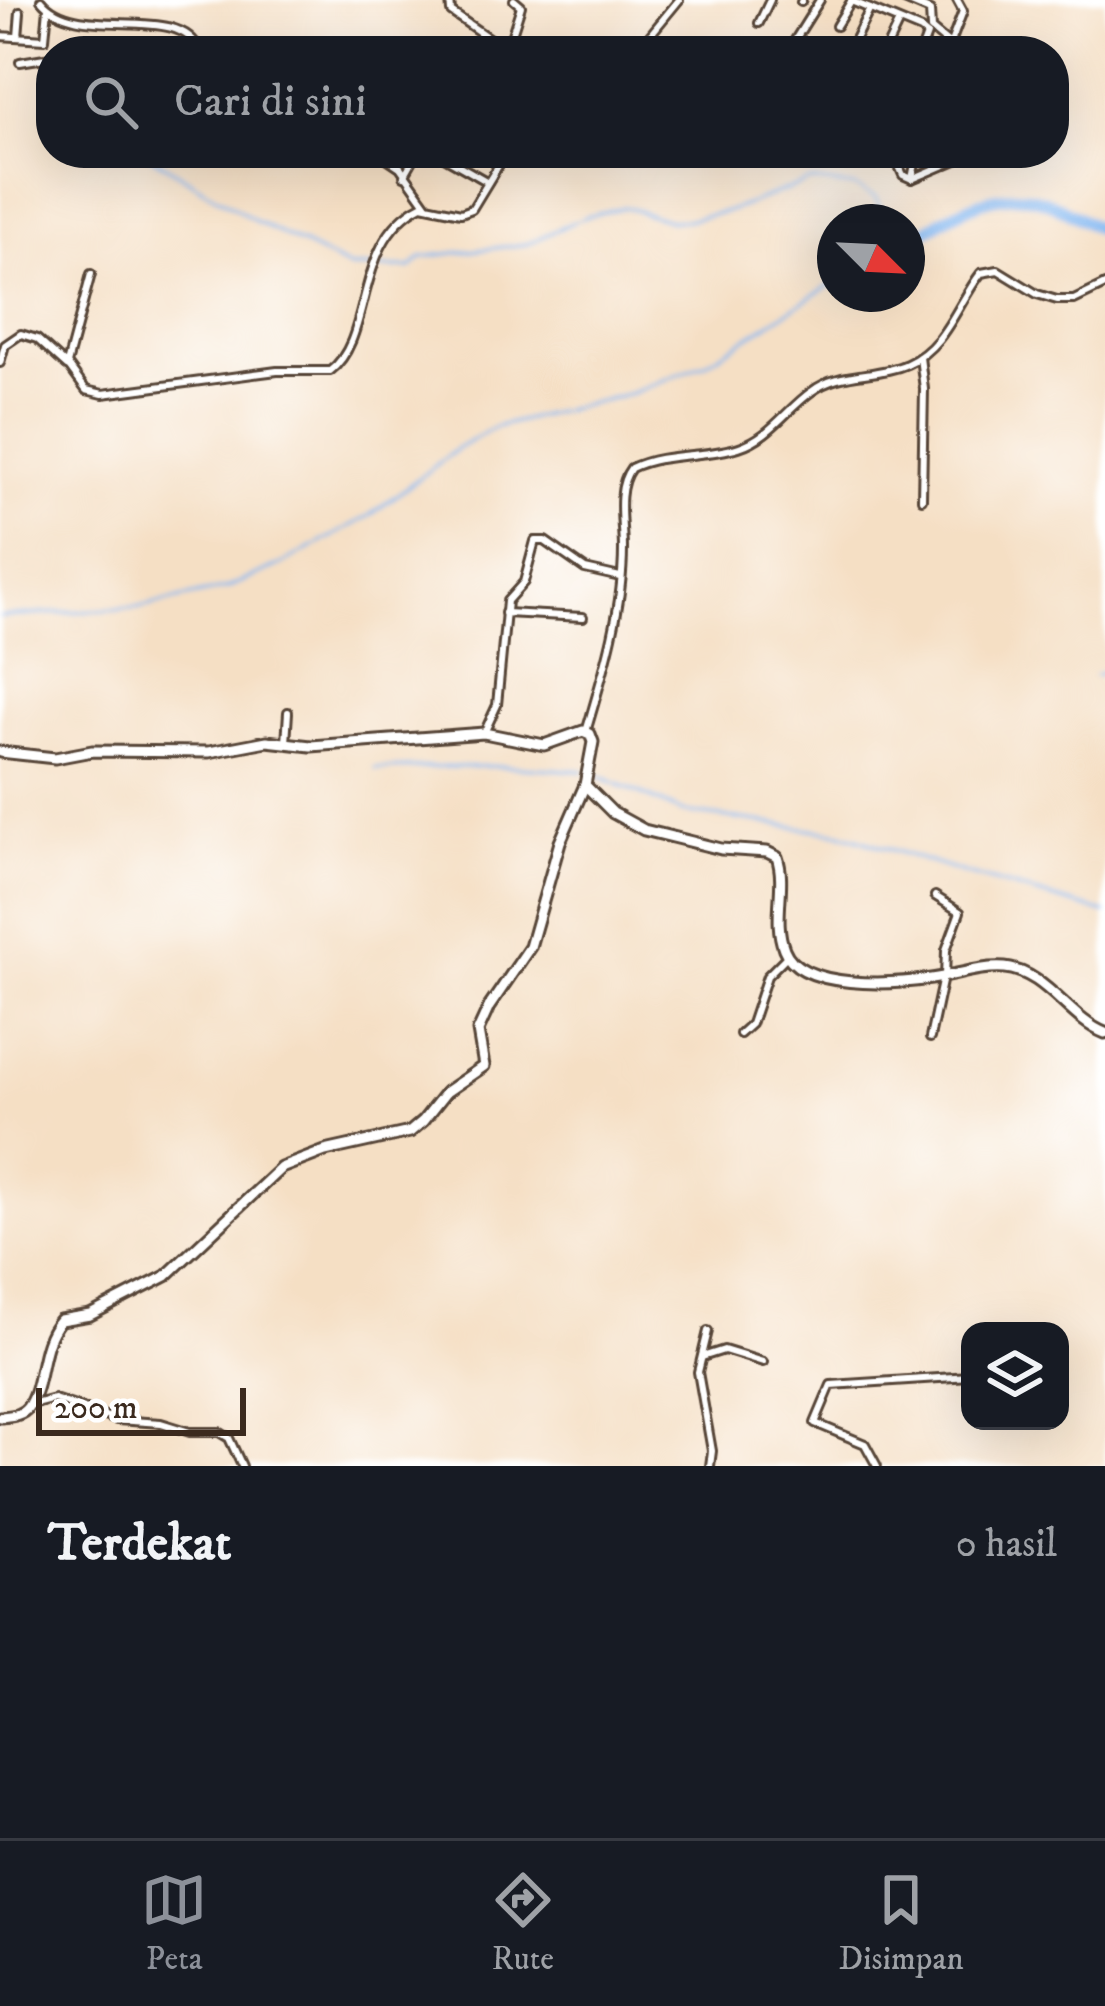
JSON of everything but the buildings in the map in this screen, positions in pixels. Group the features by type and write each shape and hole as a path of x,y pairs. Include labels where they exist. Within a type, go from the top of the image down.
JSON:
{"street":[{"path":"41,0 48,8 98,11"},
{"path":"450,0 451,12 485,36"},
{"path":"513,36 521,14 514,0"},
{"path":"649,36 679,0"},
{"path":"759,23 770,0"},
{"path":"797,36 820,0"},
{"path":"904,0 930,11 931,29 939,36"},
{"path":"954,36 963,11 957,0"},
{"path":"836,26 852,1 926,36"},
{"path":"45,36 48,8"},
{"path":"857,36 870,9"},
{"path":"18,37 20,12"},
{"path":"892,36 899,21"},
{"path":"195,30 196,36"},
{"path":"0,36 36,38"},
{"path":"20,62 36,59"},
{"path":"400,168 427,205 454,212 476,205 497,168"},
{"path":"404,176 409,168"},
{"path":"463,168 488,182"},
{"path":"899,168 912,179 935,168"},
{"path":"912,179 914,168"},
{"path":"0,363 8,340 21,334 38,339 86,390 103,394 277,371 330,371 343,356 374,258 408,214 427,205"},
{"path":"586,731 609,644 620,577 622,488 631,468 665,457 745,446 812,390 839,378 894,369 920,357 955,320 981,273 998,270 1037,294 1066,301 1105,286"},
{"path":"67,366 91,274"},
{"path":"920,357 922,499"},
{"path":"484,734 497,705 506,601 526,578 538,539 579,567 620,577"},
{"path":"505,613 583,617"},
{"path":"286,743 289,712"},
{"path":"0,752 56,758 92,752 218,752 260,742 311,746 484,734 544,745 586,731"},
{"path":"0,1417 23,1412 28,1406 50,1335 60,1320 90,1315 166,1276 281,1168 325,1151 418,1127 446,1092 484,1066 478,1037 481,1024 530,947 556,856 587,776 593,739 586,731"},
{"path":"587,776 613,813 644,830 777,857 781,866 777,917 787,956 813,974 837,980 901,982 1012,969 1038,983 1086,1025 1105,1033"},
{"path":"931,1038 946,950 960,912 935,896"},
{"path":"740,1034 751,1024 765,980 787,956"},
{"path":"708,1331 698,1377 712,1451 710,1466"},
{"path":"702,1358 724,1351 763,1362"},
{"path":"877,1466 865,1444 815,1423 831,1385 961,1377"},
{"path":"28,1406 54,1399 117,1420 219,1432 229,1438 242,1466"}],"waterway":[{"path":"169,168 257,222 350,268 411,268 422,257 527,244 586,216 624,207 673,221 686,220 732,210 810,181 855,187 875,197 878,204"},
{"path":"925,231 977,203 1015,196 1055,205 1105,232"},
{"path":"0,617 143,607 227,588 279,566 369,516 457,449 495,427 632,393 706,363 817,293"},
{"path":"1095,675 1105,673"},
{"path":"375,769 503,766 583,771"},
{"path":"592,773 683,812 841,833 1105,913"}]}
